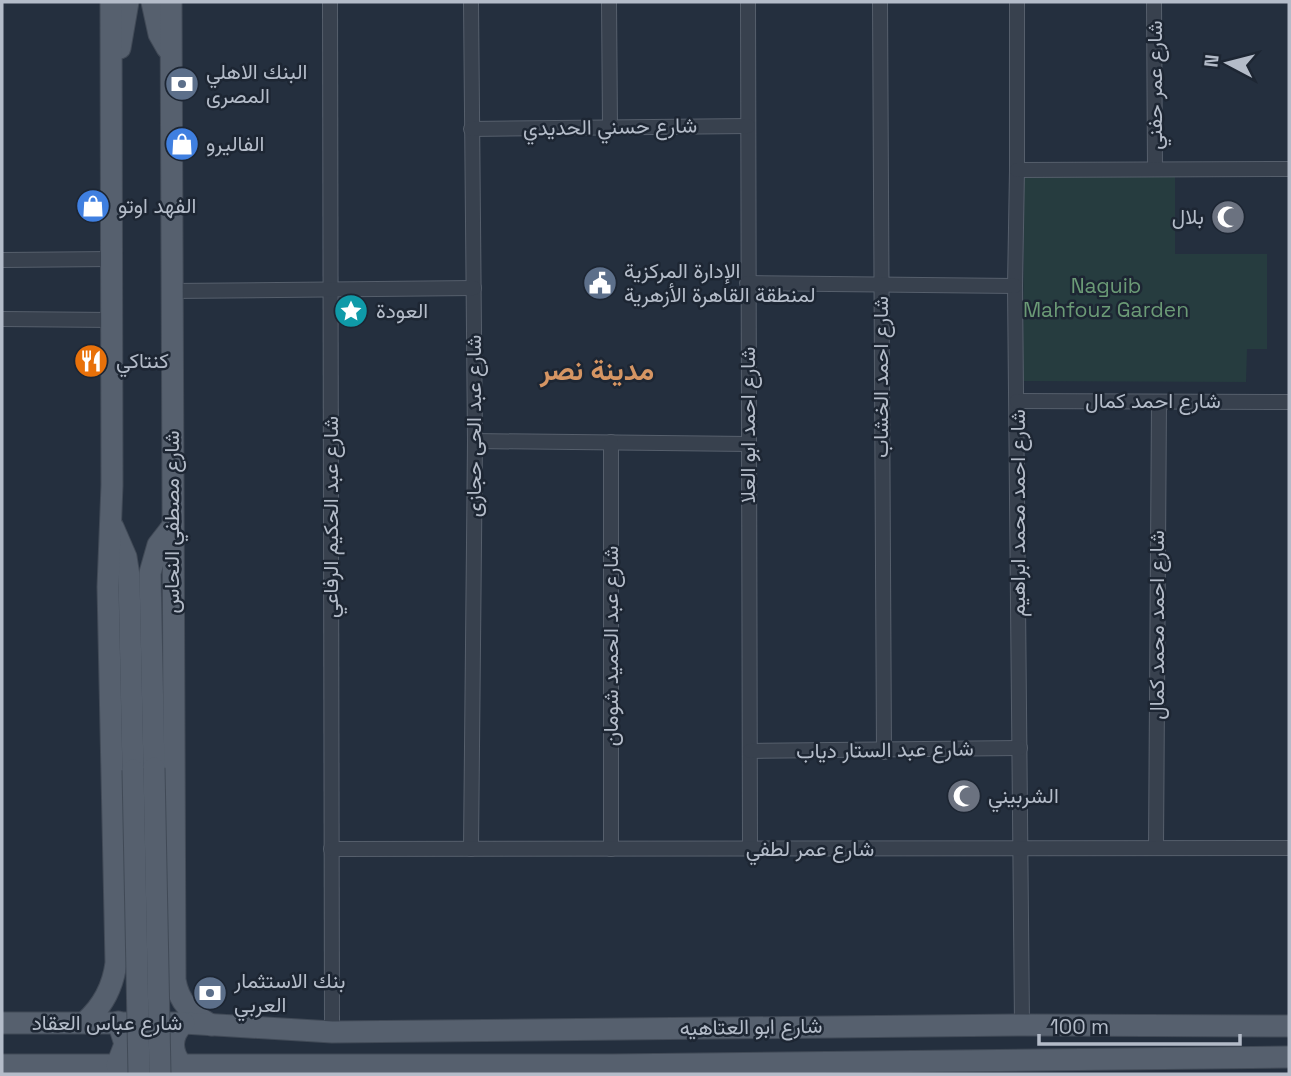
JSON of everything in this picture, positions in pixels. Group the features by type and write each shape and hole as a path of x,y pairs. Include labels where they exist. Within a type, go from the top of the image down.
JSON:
{"main road":[{"path":"85,1022 102,1004 112,984 116,963 108,587 113,320 111,2"},
{"path":"111,64 121,46 128,2"},
{"path":"152,2 159,34 170,53"},
{"name":"شارع مصطفي النحاس","path":"171,2 174,934 177,991 188,1010 213,1026"},
{"path":"110,522 126,557 129,576 139,1074"},
{"path":"160,1074 150,573 158,545 172,527"},
{"path":"115,929 125,942 147,949 162,944 174,934"},
{"path":"101,1068 125,1044 118,1022"},
{"name":"شارع عباس العقاد","path":"2,1023 118,1022 213,1026"},
{"path":"181,1064 175,1055 173,1043 176,1032 184,1023"},
{"name":"شارع ابو العتاهيه","path":"213,1026 332,1032 1022,1025 1289,1026"},
{"name":"شارع ابو العتاهيه","path":"207,1069 607,1070 1289,1057"},
{"name":"شارع عباس العقاد","path":"2,1065 101,1068 181,1064 207,1069"}],"street":[{"name":"شارع عبد الحكيم الرفاعي","path":"330,2 332,1032"},
{"name":"شارع عبد الحى حجازى","path":"471,2 475,440 471,849"},
{"path":"609,2 610,127"},
{"name":"شارع احمد ابو العلا","path":"748,2 750,849"},
{"name":"شارع احمد الخشاب","path":"880,2 884,752"},
{"name":"شارع احمد محمد ابراهيم","path":"1017,2 1015,286 1022,1025"},
{"name":"شارع عمر حفني","path":"1154,2 1155,169"},
{"name":"شارع حسني الحديدي","path":"471,129 748,126"},
{"name":"شارع عمر حفني","path":"1017,170 1289,169"},
{"path":"2,260 112,259"},
{"path":"747,283 1015,286"},
{"path":"171,291 474,288"},
{"path":"2,319 113,320"},
{"name":"شارع احمد كمال","path":"1017,401 1289,402"},
{"name":"شارع احمد محمد كمال","path":"1156,848 1159,402"},
{"path":"475,440 748,444"},
{"name":"شارع عبد الحميد شومان","path":"611,442 611,849"},
{"name":"شارع عبد الستار دياب","path":"750,751 884,752 1020,748"},
{"name":"شارع عمر لطفي","path":"331,849 1289,848"}],"green space":[{"name":"Naguib Mahfouz Garden","path":"1024,174 1175,175 1175,254 1267,254 1267,349 1247,349 1246,382 1023,381"}],"place":[{"name":"البنك الاهلي المصرى","path":"182,84"},
{"name":"الفاليرو","path":"182,144"},
{"name":"الفهد اوتو","path":"93,206"},
{"name":"بلال","path":"1228,217"},
{"name":"الإدارة المركزية لمنطقة القاهرة الأزهرية","path":"600,283"},
{"name":"العودة","path":"351,311"},
{"name":"كنتاكي","path":"91,361"},
{"name":"الشربيني","path":"964,796"},
{"name":"بنك الاستثمار العربي","path":"210,993"}],"district":[{"name":"مدينة نصر","path":"597,370"}]}
